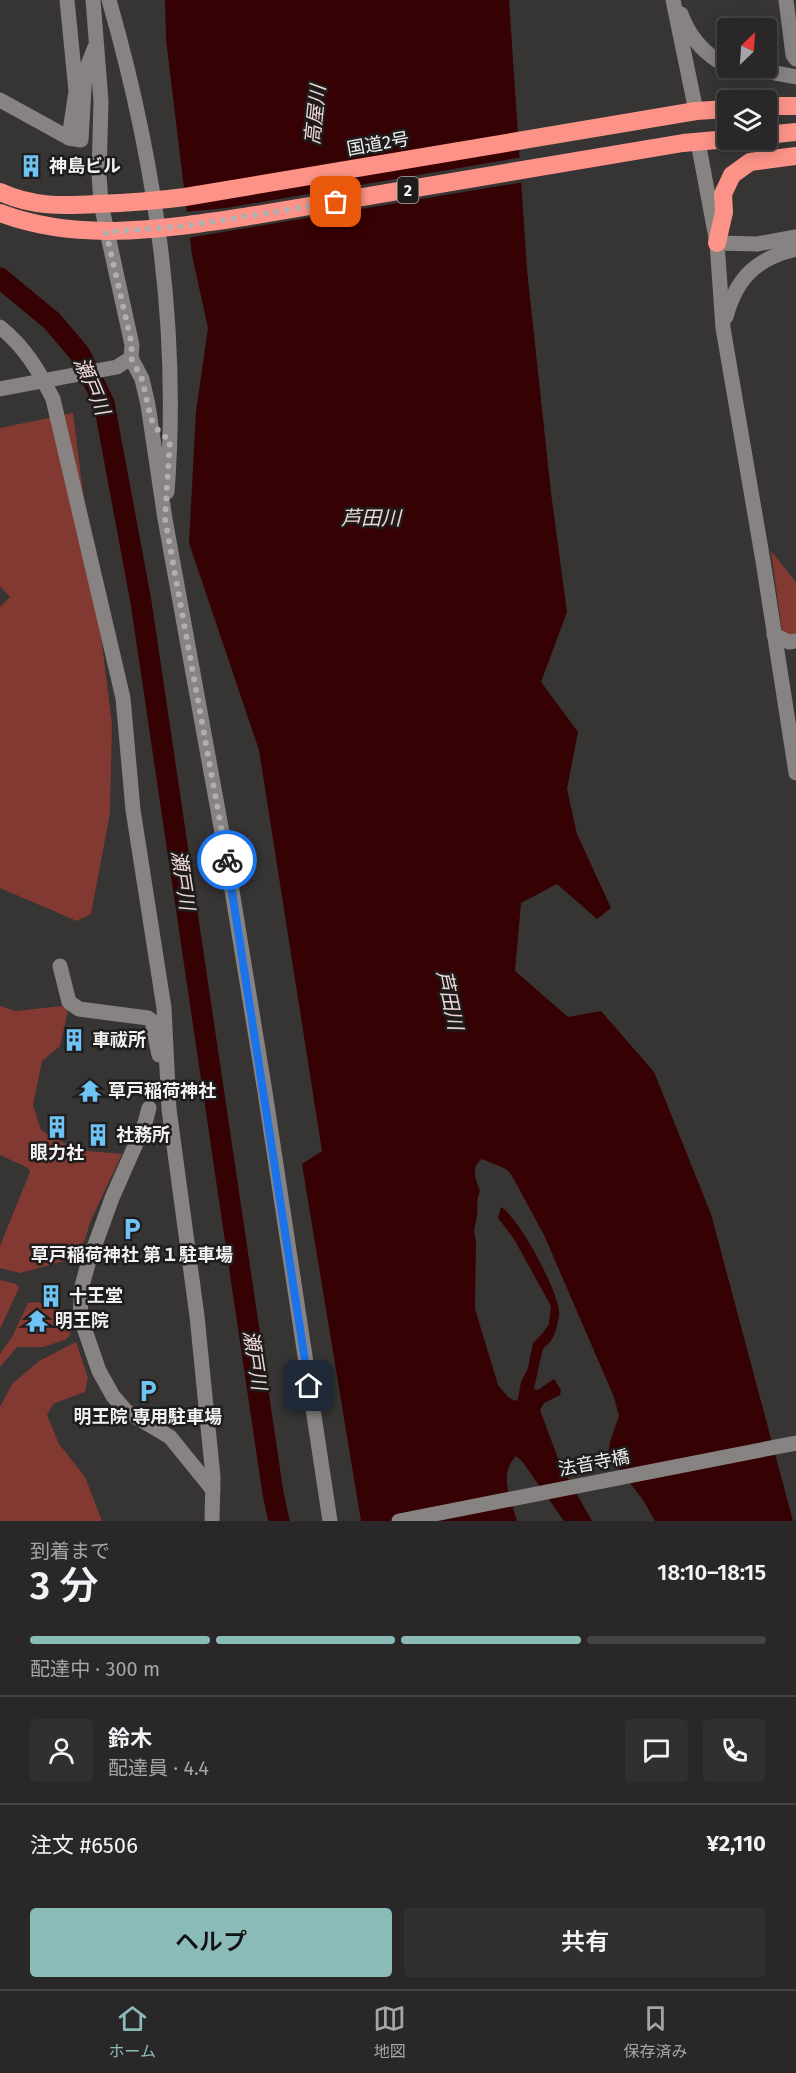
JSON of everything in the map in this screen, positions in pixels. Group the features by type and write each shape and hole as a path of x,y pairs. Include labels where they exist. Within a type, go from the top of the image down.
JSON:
{"highway":[{"path":"777,105 796,106"},
{"name":"国道2号","path":"0,192 30,202 54,206 128,204 185,197 696,111 717,110"},
{"path":"777,134 796,132"},
{"name":"2","path":"0,213 44,227 72,231 133,231 244,218 690,142 717,140"},
{"path":"717,243 724,212 723,194 732,175 750,162 796,156"}],"street":[{"path":"67,0 76,91 69,138"},
{"path":"93,0 101,101 100,204 132,345 131,358 142,379 151,419 165,519 227,860 265,1092 330,1521"},
{"path":"109,0 129,69 148,160 163,256 171,355 170,439 165,519"},
{"path":"674,0 686,27 701,48 717,58"},
{"path":"674,0 684,62 696,111"},
{"path":"786,0 793,55 796,59"},
{"path":"0,100 69,138 81,140 85,72 98,41"},
{"path":"684,62 717,62"},
{"path":"777,73 796,77"},
{"path":"690,142 717,243 723,328 796,773"},
{"path":"717,243 757,243 796,237"},
{"path":"723,328 736,289 750,269 772,256 796,249"},
{"path":"0,327 13,337 35,363 52,399 123,698 133,810 164,1008 169,1109 197,1316 213,1490 212,1521"},
{"path":"0,388 117,367 131,358"},
{"path":"151,419 161,435 170,439"},
{"path":"774,635 789,642 796,640"},
{"path":"60,966 69,1002 75,1008 144,1016 152,1021 162,1074 168,1084"},
{"path":"149,1108 88,1264 82,1286 80,1316 99,1371 113,1396 126,1411 170,1437 213,1490"},
{"name":"法音寺橋","path":"399,1521 796,1443"}],"shaded area":[{"path":"73,413 112,724 110,813 91,914 77,921 0,888 0,607 10,597 0,586 0,428"},
{"path":"771,551 796,582 796,637 783,638"},
{"path":"0,1006 15,1011 62,1006 68,1011 60,1046 42,1061 33,1105 41,1130 77,1150 122,1154 91,1220 79,1257 20,1273 0,1268 0,1246 30,1172 28,1168 0,1155"},
{"path":"0,1280 16,1284 19,1288 0,1329"},
{"path":"35,1302 61,1309 71,1327 70,1335 65,1340 43,1347 17,1347 0,1367 0,1354 12,1337 28,1303"},
{"path":"76,1342 88,1378 85,1392 53,1404 47,1415 59,1444 85,1477 102,1521 0,1521 0,1407 12,1384 39,1361"}],"water":[{"name":"芦田川","path":"165,0 509,0 527,270 551,493 567,612 541,682 578,732 567,789 577,834 611,908 597,919 557,884 521,903 515,971 568,1017 601,1011 654,1072 711,1214 793,1521 655,1521 643,1500 615,1463 609,1450 619,1416 614,1397 544,1235 511,1174 506,1169 482,1159 475,1170 480,1191 474,1230 476,1240 475,1309 498,1385 508,1397 515,1401 518,1399 533,1343 549,1324 551,1306 514,1239 498,1218 501,1207 528,1240 554,1292 559,1316 557,1326 552,1339 543,1349 534,1389 538,1390 554,1379 561,1390 560,1395 544,1403 540,1410 560,1464 592,1521 564,1521 522,1461 516,1456 511,1463 507,1479 509,1496 517,1521 361,1521 302,1164 322,1151 259,750 189,543 196,412 208,328 192,255 166,39"}],"pier":[{"path":"523,157 524,182 187,238 184,212 226,208"}],"waterway":[{"name":"瀬戸川","path":"0,278 52,321 80,354 104,403 141,602 279,1521"}],"way so far":[{"path":"227,860 165,519 170,439 161,435 151,419 142,379 131,358 132,345 106,232 185,226 336,202"}],"place":[{"name":"神島ビル","path":"31,166"},
{"name":"車祓所","path":"74,1040"},
{"name":"草戸稲荷神社","path":"90,1091"},
{"name":"眼力社","path":"57,1127"},
{"name":"社務所","path":"98,1135"},
{"name":"草戸稲荷神社 第１駐車場","path":"132,1229"},
{"name":"十王堂","path":"51,1296"},
{"name":"明王院","path":"37,1321"},
{"name":"明王院 専用駐車場","path":"148,1391"}],"route":[{"path":"227,860 265,1092 309,1386"}],"water label":[{"name":"高屋川","path":"315,115"}]}
